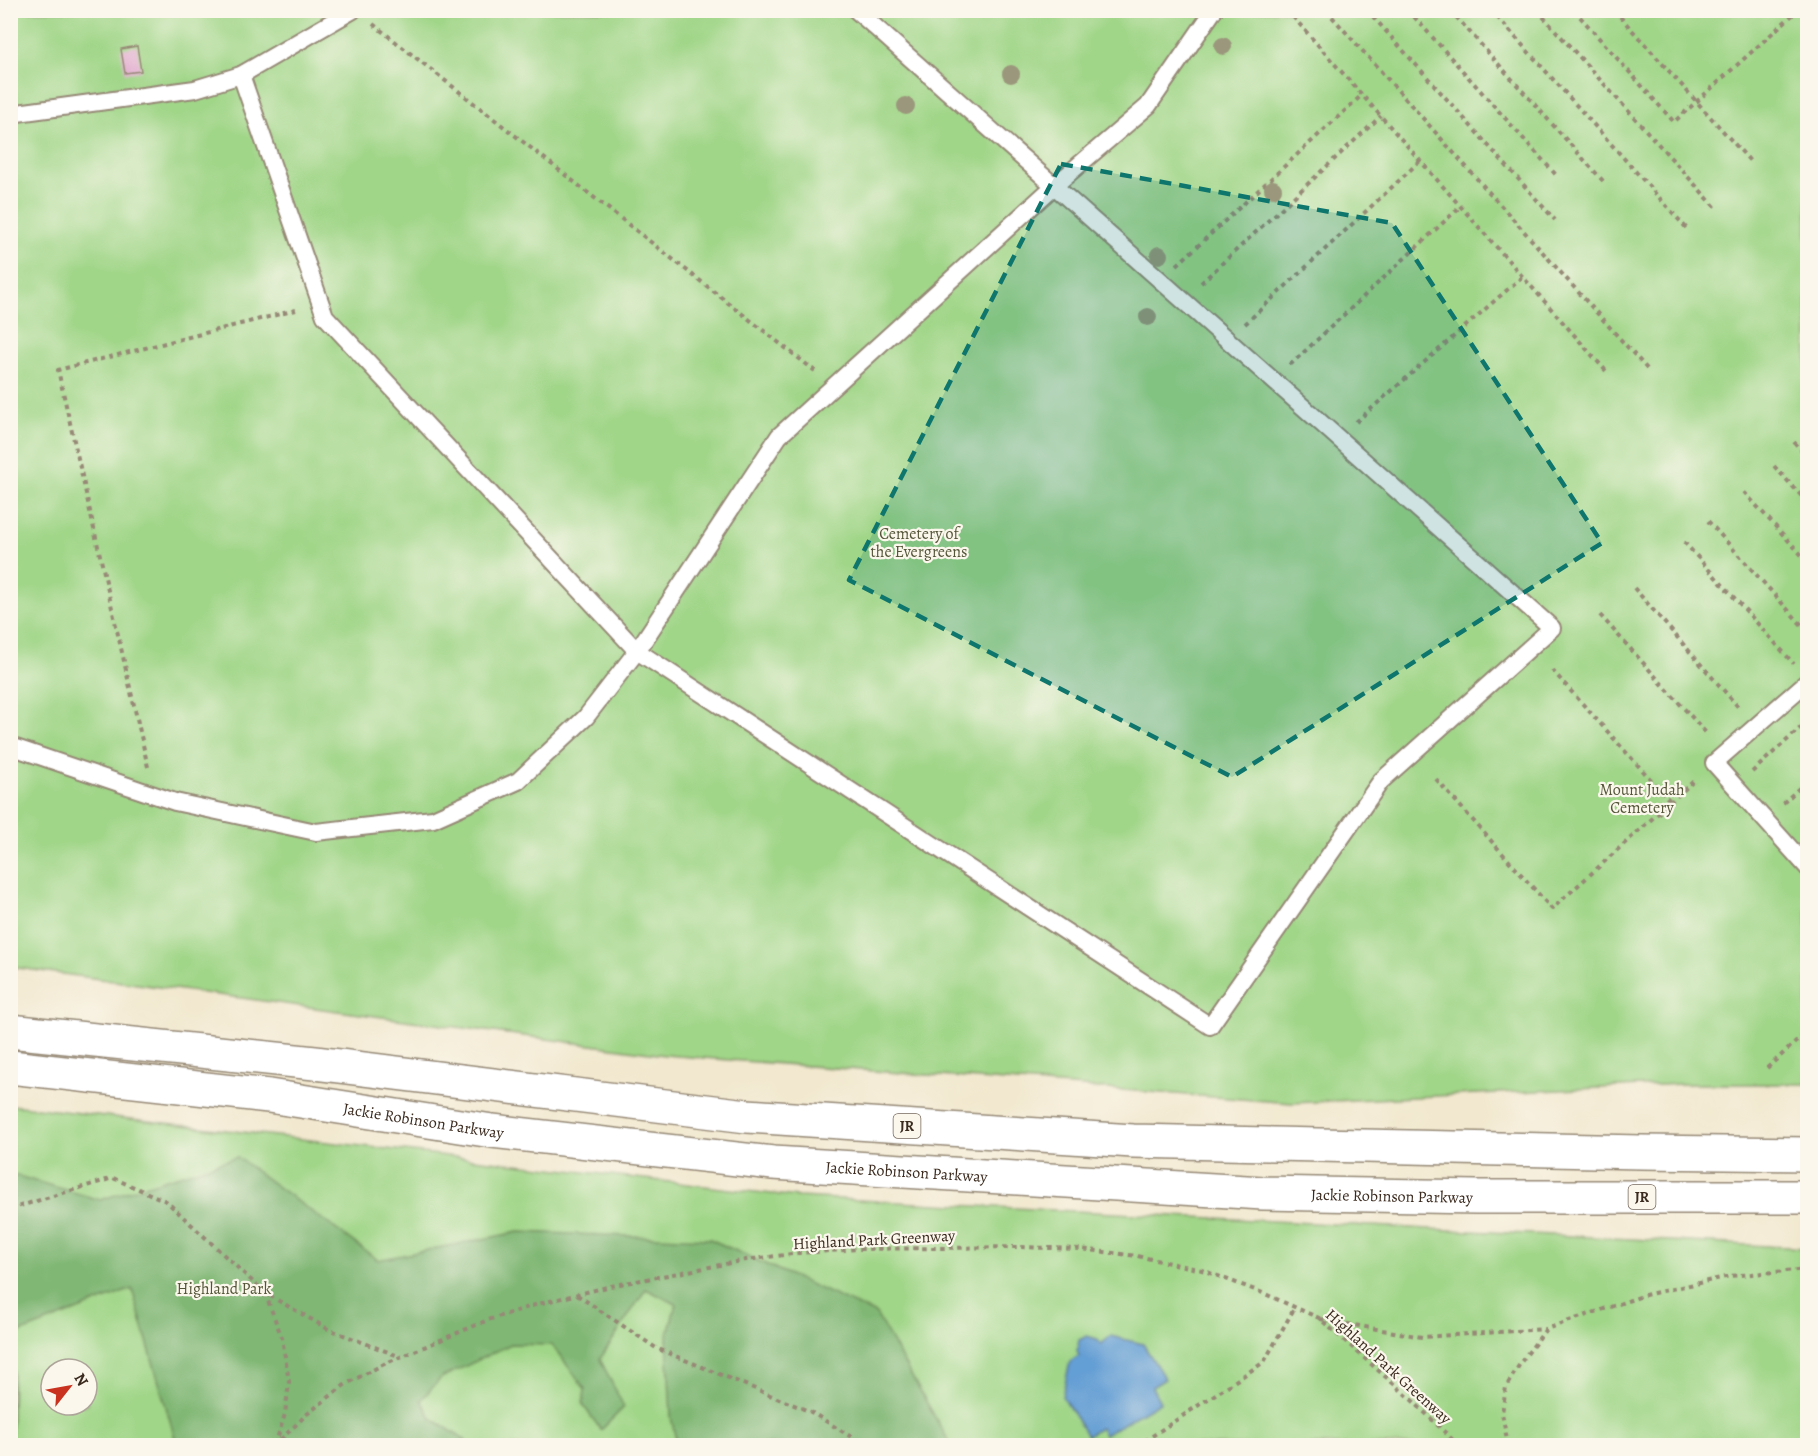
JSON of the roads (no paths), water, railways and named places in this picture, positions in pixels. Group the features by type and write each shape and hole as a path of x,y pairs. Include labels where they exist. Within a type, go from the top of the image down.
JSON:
{"highway":[{"name":"JR","path":"10,1031 303,1062 747,1116 1133,1141 1808,1154"},
{"name":"Jackie Robinson Parkway","path":"10,1067 269,1096 492,1131 773,1163 1263,1193 1476,1197 1808,1197"}],"lane":[{"path":"241,75 325,316 637,651 1210,1026 1381,781 1552,628 856,10"},
{"path":"10,746 175,802 316,832 433,819 518,781 586,717 637,651 779,436 1053,187 1148,106 1214,10"},
{"path":"10,114 195,89 241,75 359,14"},
{"path":"1804,675 1756,727 1720,758 1736,787 1808,868"}],"water":[{"path":"1087,1336 1097,1339 1101,1344 1111,1336 1143,1344 1165,1379 1152,1387 1160,1402 1104,1435 1100,1428 1087,1436 1062,1396 1070,1362 1079,1356 1077,1351 1079,1340"}],"park label":[{"name":"Cemetery of the Evergreens","path":"919,542"},
{"name":"Mount Judah Cemetery","path":"1642,798"},
{"name":"Highland Park","path":"224,1288"}]}
